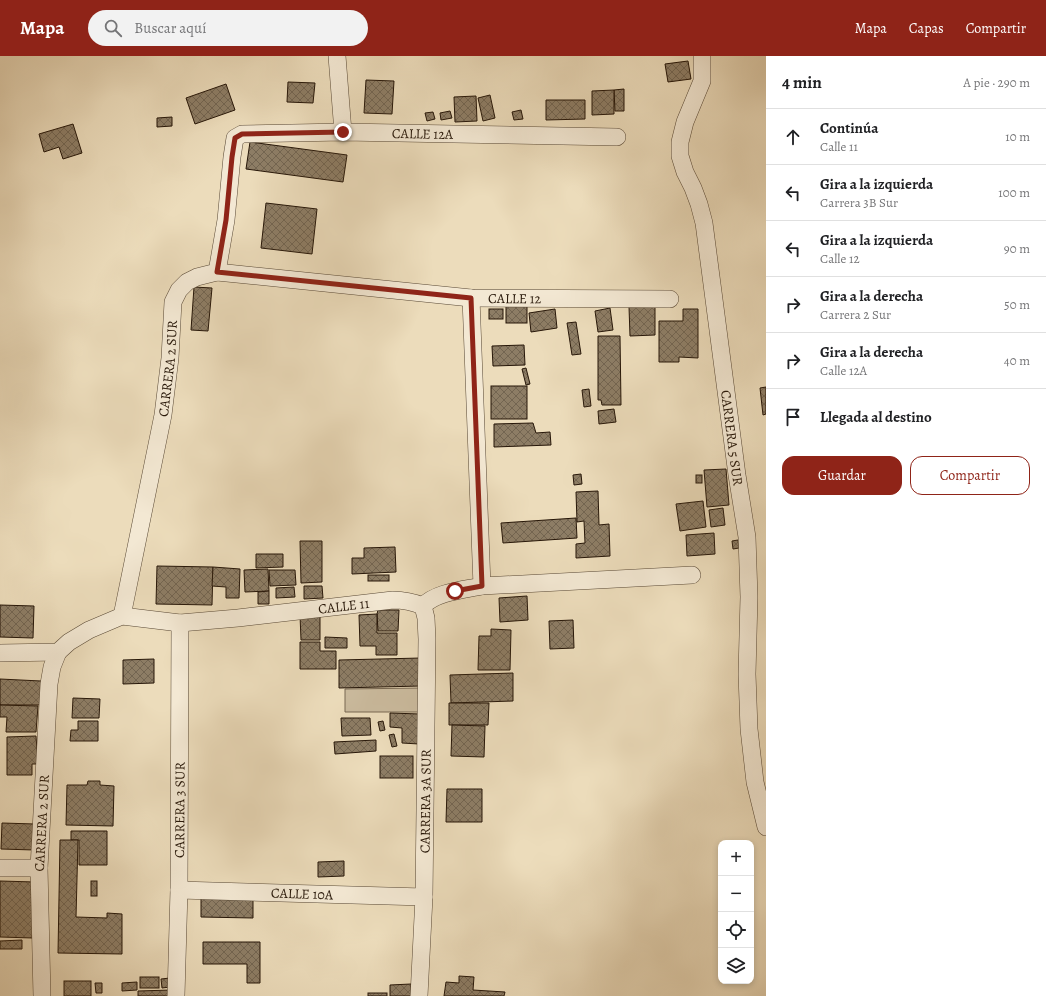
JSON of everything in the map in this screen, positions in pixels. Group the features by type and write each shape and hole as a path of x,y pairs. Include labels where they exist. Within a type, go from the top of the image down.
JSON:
{"street":[{"path":"337,56 343,132"},
{"name":"CARRERA 5 SUR","path":"702,56 702,81 685,122 680,142 680,156 685,172 699,204 704,223 737,475 747,537 749,597 747,674 748,730 755,782 766,827"},
{"name":"CALLE 12A","path":"217,272 226,220 235,138 242,134 343,132 617,137"},
{"name":"CALLE 12","path":"217,272 471,298 670,299"},
{"name":"CARRERA 2 SUR","path":"122,616 163,415 170,358 173,302 179,290 187,282 197,277 217,272"},
{"path":"471,298 482,586"},
{"path":"423,606 428,600 437,596 482,586 692,575"},
{"name":"CALLE 11","path":"58,652 69,642 89,630 122,616 180,623 238,618 393,600 403,600 423,606"},
{"name":"CARRERA 3A SUR","path":"419,996 424,898 427,639 426,618 423,606"},
{"name":"CARRERA 3 SUR","path":"176,996 179,890 180,623"},
{"path":"0,653 58,652"},
{"name":"CARRERA 2 SUR","path":"42,996 39,868 50,684 52,668 58,652"},
{"path":"0,868 39,868"},
{"name":"CALLE 10A","path":"179,890 424,898"}],"shaded area":[{"path":"421,688 421,712 345,712 345,689"}],"building":[{"path":"688,61 691,79 668,82 665,64"},
{"path":"366,80 394,81 392,114 364,113"},
{"path":"288,82 315,83 313,103 287,102"},
{"path":"226,84 235,110 195,124 186,98"},
{"path":"624,89 624,111 615,111 614,90"},
{"path":"614,90 614,114 592,115 592,91"},
{"path":"490,95 495,118 483,121 478,98"},
{"path":"476,96 477,121 455,122 454,97"},
{"path":"546,100 585,100 585,119 546,120"},
{"path":"521,110 523,119 514,120 512,112"},
{"path":"450,111 452,118 441,120 440,113"},
{"path":"433,112 435,119 427,121 425,113"},
{"path":"172,117 172,126 157,127 157,118"},
{"path":"73,124 82,153 63,159 59,147 44,152 39,134"},
{"path":"250,142 347,155 343,182 246,169"},
{"path":"266,203 317,209 312,254 261,248"},
{"path":"194,287 212,288 208,331 191,330"},
{"path":"506,305 527,305 527,323 506,323"},
{"path":"629,307 655,307 655,335 630,336"},
{"path":"610,308 613,330 598,332 595,311"},
{"path":"489,309 503,309 503,319 489,319"},
{"path":"555,309 557,328 531,332 529,313"},
{"path":"683,309 698,309 698,358 679,357 679,362 659,362 659,321 683,321"},
{"path":"576,322 581,354 572,355 567,323"},
{"path":"598,336 620,336 621,405 602,405 601,400 598,400"},
{"path":"524,345 525,365 493,366 492,346"},
{"path":"526,368 530,384 526,385 522,369"},
{"path":"491,386 527,386 527,419 491,419"},
{"path":"766,387 766,414 763,415 760,388"},
{"path":"589,389 591,406 584,407 582,390"},
{"path":"614,409 616,422 599,424 598,411"},
{"path":"533,423 536,433 550,432 551,445 494,447 494,424"},
{"path":"726,469 729,505 707,507 704,470"},
{"path":"581,474 582,484 574,485 573,475"},
{"path":"696,475 702,475 702,483 696,483"},
{"path":"598,491 599,525 609,524 610,556 576,558 576,544 585,543 584,521 577,522 576,492"},
{"path":"703,501 706,527 680,531 676,504"},
{"path":"723,508 725,525 711,527 709,510"},
{"path":"576,518 577,538 503,543 501,523"},
{"path":"714,533 715,554 687,556 686,535"},
{"path":"738,540 739,548 733,549 732,541"},
{"path":"300,541 322,541 322,582 301,583"},
{"path":"395,547 396,572 352,574 352,558 364,558 364,548"},
{"path":"256,554 283,554 283,567 256,568"},
{"path":"157,566 213,567 212,605 156,604"},
{"path":"213,567 240,569 239,598 226,598 226,587 212,586"},
{"path":"268,569 269,591 245,592 244,570"},
{"path":"269,570 295,570 296,585 270,586"},
{"path":"368,575 389,575 389,581 368,581"},
{"path":"304,586 322,586 323,598 304,599"},
{"path":"294,587 295,597 276,598 276,588"},
{"path":"269,591 269,604 258,604 258,592"},
{"path":"527,596 528,620 500,622 499,598"},
{"path":"0,605 34,606 33,638 0,637"},
{"path":"378,610 399,610 398,631 378,631"},
{"path":"320,614 320,640 301,640 300,615"},
{"path":"377,614 377,633 397,633 397,655 376,655 376,646 360,646 359,615"},
{"path":"573,620 574,648 550,649 549,621"},
{"path":"491,629 511,630 510,670 478,670 479,636 491,636"},
{"path":"325,637 347,638 347,648 325,648"},
{"path":"300,642 320,642 320,651 336,651 336,669 300,669"},
{"path":"421,658 421,686 339,688 339,660"},
{"path":"154,659 154,683 123,684 123,660"},
{"path":"513,673 513,701 451,703 450,675"},
{"path":"0,679 41,681 43,705 0,705"},
{"path":"73,698 100,699 99,718 72,718"},
{"path":"449,703 489,703 488,725 449,725"},
{"path":"0,705 38,706 36,732 6,732 7,717 0,717"},
{"path":"390,713 420,714 419,744 402,743 402,728 390,727"},
{"path":"341,718 370,718 371,735 342,736"},
{"path":"78,721 98,721 98,741 70,741 71,730 78,730"},
{"path":"383,721 385,730 380,731 378,722"},
{"path":"452,725 485,726 484,757 451,756"},
{"path":"394,734 397,746 392,747 389,735"},
{"path":"36,736 38,764 32,764 32,775 7,775 7,737"},
{"path":"376,740 376,751 335,754 334,742"},
{"path":"380,756 413,756 413,778 380,778"},
{"path":"88,781 100,781 100,785 114,786 113,826 66,825 67,785 87,785"},
{"path":"447,789 482,789 482,822 446,822"},
{"path":"2,823 35,824 34,850 1,849"},
{"path":"71,831 107,831 107,865 79,865 79,840 71,840"},
{"path":"60,840 78,840 76,917 107,918 107,913 122,914 122,954 58,953"},
{"path":"344,861 344,876 318,877 318,862"},
{"path":"0,881 35,882 33,938 0,937"},
{"path":"91,881 97,881 97,896 91,896"},
{"path":"201,897 253,898 253,918 201,917"},
{"path":"22,940 22,949 0,949 0,941"},
{"path":"203,942 260,942 260,983 247,983 247,964 203,964"},
{"path":"459,976 474,977 473,990 505,992 504,996 444,996 446,982 459,983"},
{"path":"140,977 159,977 159,988 140,988"},
{"path":"170,978 170,987 162,988 161,979"},
{"path":"64,981 91,981 91,996 64,996"},
{"path":"137,982 137,990 122,991 122,983"},
{"path":"95,983 102,983 102,993 96,993"},
{"path":"411,984 411,996 390,996 390,985"},
{"path":"171,990 171,996 138,996 138,991"},
{"path":"368,993 387,993 387,996 368,996"}],"route":[{"path":"343,132 242,134 235,138 226,220 217,272 471,298 482,586 455,591"}]}
